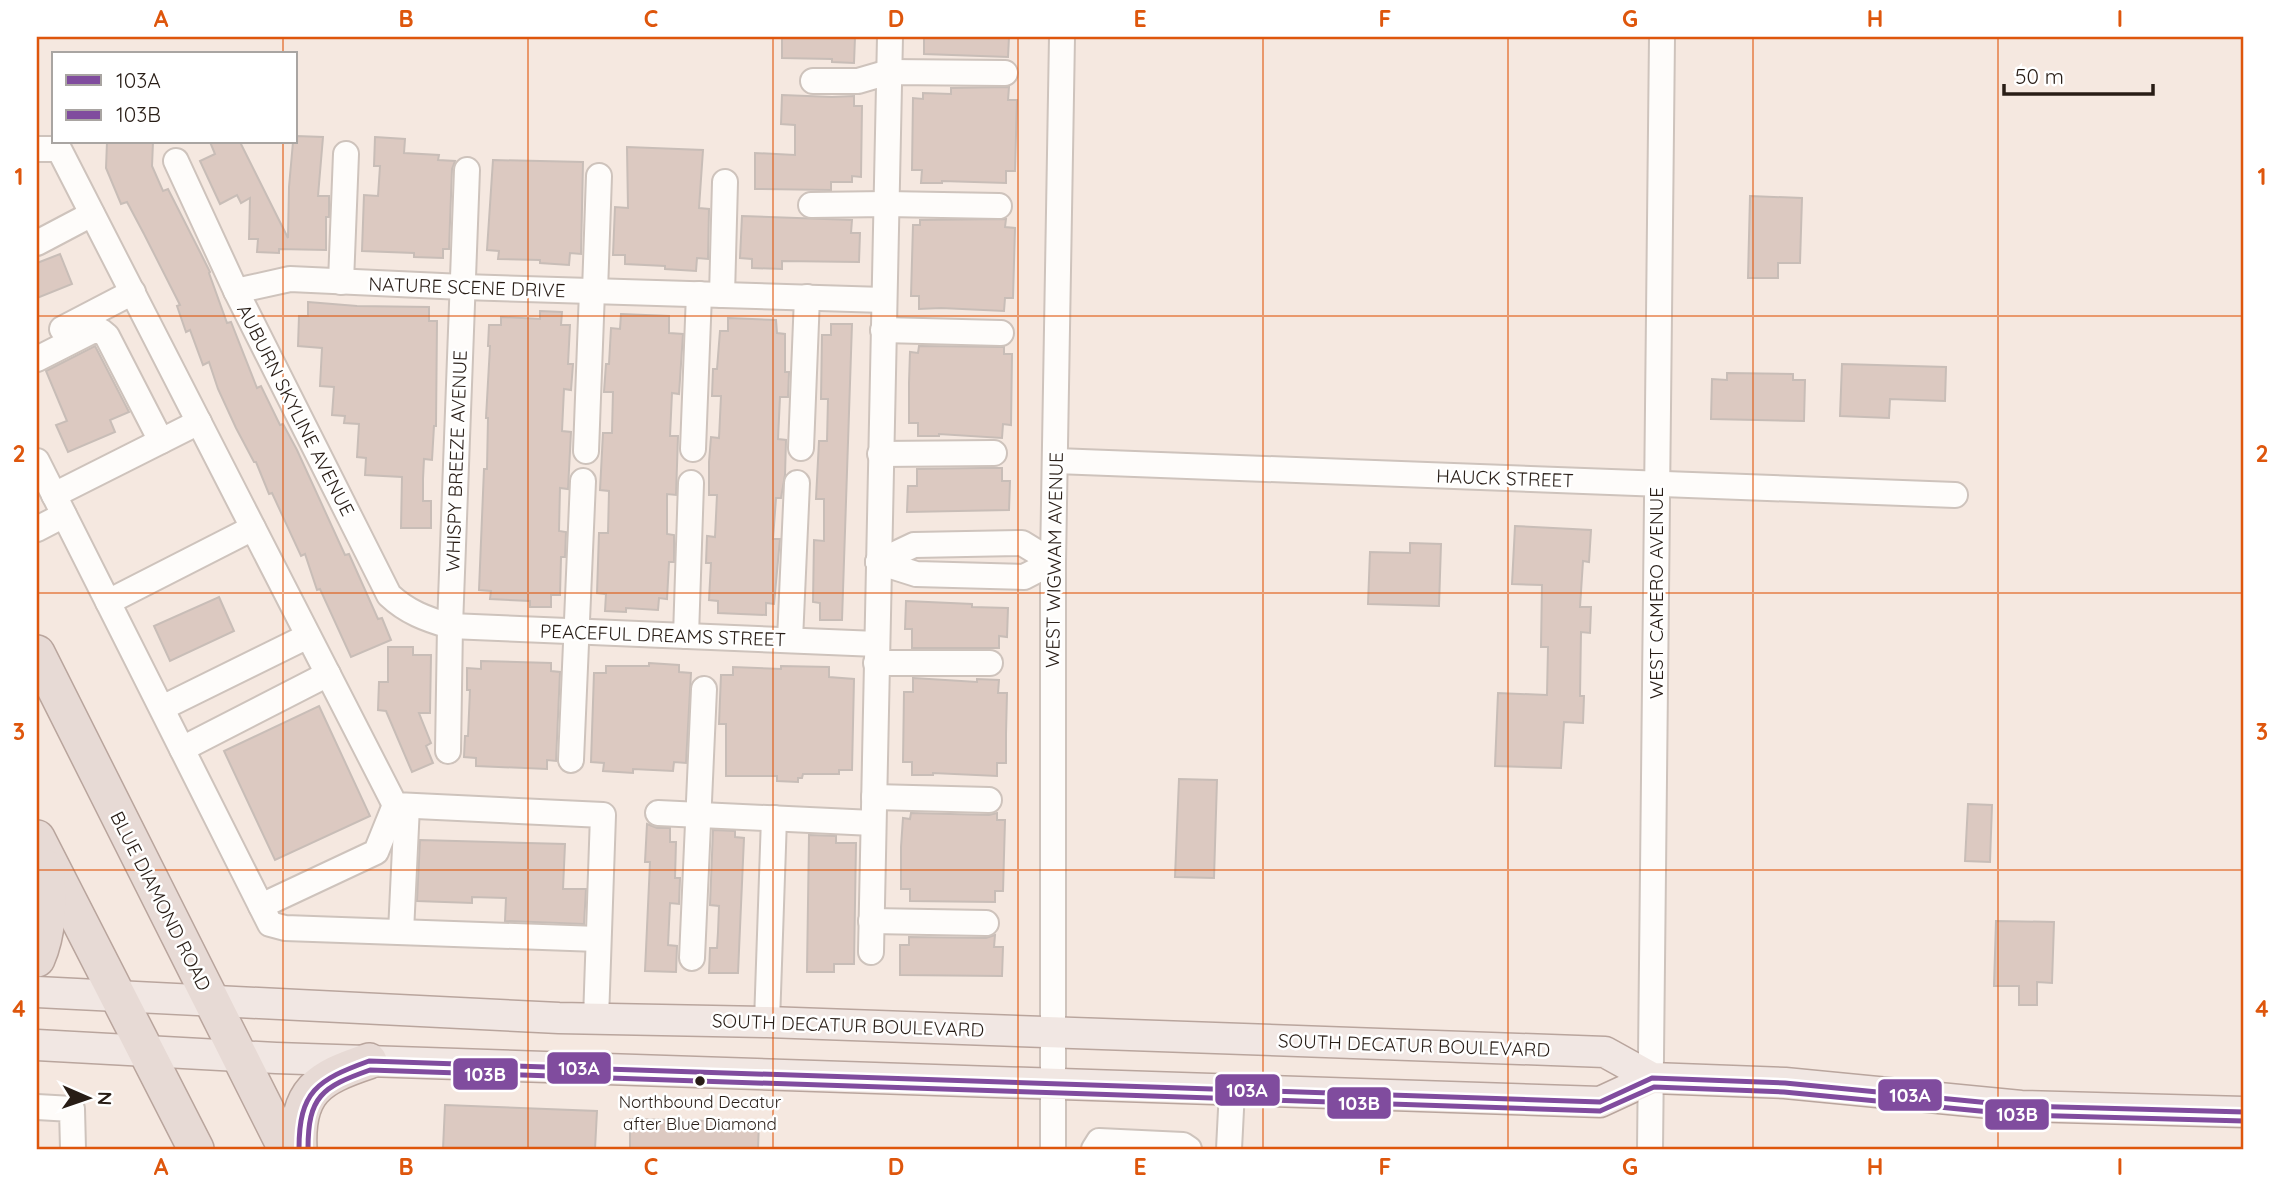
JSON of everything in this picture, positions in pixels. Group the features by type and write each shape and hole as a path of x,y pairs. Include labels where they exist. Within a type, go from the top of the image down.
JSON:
{"highway":[{"name":"BLUE DIAMOND ROAD","path":"37,653 285,1149"},
{"path":"37,959 45,935 47,916 42,848"},
{"path":"42,848 196,1149"},
{"path":"299,1149 298,1132 311,1091 331,1075 369,1061"}],"main road":[{"name":"SOUTH DECATUR BOULEVARD","path":"37,992 596,1019 767,1021 1605,1052 1652,1078 1785,1083 2021,1106 2244,1112"},
{"name":"SOUTH DECATUR BOULEVARD","path":"37,1045 369,1061 1600,1102 1652,1078"}],"street":[{"path":"871,952 890,37"},
{"name":"WEST WIGWAM AVENUE","path":"1053,1149 1053,562 1062,37"},
{"name":"WEST CAMERO AVENUE","path":"1650,1149 1662,37"},
{"path":"813,81 858,81 889,72 1004,73"},
{"path":"37,149 59,149 308,636 401,806 401,932"},
{"name":"NATURE SCENE DRIVE","path":"341,282 346,154"},
{"name":"AUBURN SKYLINE AVENUE","path":"176,160 236,291 389,595 403,608 423,618 450,625"},
{"name":"WHISPY BREEZE AVENUE","path":"448,751 450,625 467,170"},
{"name":"NATURE SCENE DRIVE","path":"586,451 599,176"},
{"path":"693,449 725,182"},
{"path":"811,205 999,206"},
{"path":"37,243 92,214"},
{"name":"NATURE SCENE DRIVE","path":"236,291 290,279 884,300"},
{"path":"37,342 132,292"},
{"path":"801,448 807,297"},
{"path":"883,330 1001,333"},
{"path":"37,359 92,331 101,331 107,336 161,442"},
{"path":"37,529 52,499 199,422"},
{"path":"880,454 994,453"},
{"path":"37,461 52,499 108,602 270,924 285,928 598,939"},
{"name":"HAUCK STREET","path":"1056,461 1955,495"},
{"path":"571,760 583,481"},
{"path":"686,636 691,483"},
{"path":"790,640 796,483"},
{"path":"108,602 253,528"},
{"path":"1022,543 1053,562 1024,578 916,574 878,562 914,545 1022,543"},
{"path":"942,544 943,574"},
{"name":"PEACEFUL DREAMS STREET","path":"450,625 790,640 877,653 990,663"},
{"path":"162,708 308,636"},
{"path":"182,749 328,674"},
{"path":"692,958 704,689"},
{"path":"874,797 989,800"},
{"path":"261,906 376,852 401,806"},
{"path":"401,806 603,815 596,1019"},
{"path":"658,813 873,823"},
{"path":"767,1021 774,818"},
{"path":"871,921 986,923"},
{"path":"1229,1149 1232,1090"},
{"path":"37,1107 72,1109 73,1149"},
{"path":"1094,1149 1099,1141 1183,1145 1189,1149"}],"building":[{"path":"782,37 855,37 854,63 832,62 832,59 782,58"},
{"path":"924,37 1009,37 1008,57 924,54"},
{"path":"1009,87 1008,100 1017,100 1015,171 1006,171 1006,183 921,183 922,170 912,170 913,98 923,99 923,93 951,94 951,88"},
{"path":"782,95 854,96 854,106 862,106 861,177 852,176 852,182 831,182 831,190 755,189 755,153 795,155 795,125 781,124"},
{"path":"298,136 323,137 318,196 329,196 326,250 279,249 279,253 257,252 258,239 249,239 250,198 241,203 237,195 220,204 200,161 215,154 211,144 241,144 288,238 293,144 298,144"},
{"path":"375,137 405,139 404,153 439,155 438,160 455,161 452,169 449,249 443,249 443,258 414,257 414,253 362,251 364,195 378,196 380,166 374,166"},
{"path":"107,144 153,144 152,166 163,191 168,189 210,272 227,323 231,322 257,388 261,386 280,425 283,424 297,450 345,555 349,554 378,619 382,618 391,640 351,657 320,589 317,590 305,554 301,556 272,493 269,494 256,462 236,428 209,362 203,365 190,330 186,332 177,306 180,305 127,202 121,204 106,168"},
{"path":"627,147 703,150 699,208 709,209 708,259 697,258 696,271 625,264 625,255 613,255 615,207 628,208"},
{"path":"493,160 583,162 581,254 570,253 569,265 540,263 540,260 498,259 499,251 487,250"},
{"path":"1750,196 1802,198 1800,263 1778,263 1778,278 1748,278"},
{"path":"742,216 852,220 851,233 860,233 859,262 782,261 782,269 752,268 752,259 740,258"},
{"path":"1006,219 1005,227 1015,228 1013,298 1005,298 1004,311 919,309 919,296 911,296 913,225 920,225 920,220"},
{"path":"60,254 72,284 37,298 37,263"},
{"path":"308,302 429,307 429,321 437,321 436,426 432,460 424,459 423,479 423,501 431,501 431,528 401,528 402,477 365,475 366,458 357,457 359,424 344,423 345,416 332,415 334,387 320,386 322,348 298,346 299,316 308,316"},
{"path":"540,311 562,312 561,325 570,325 568,364 573,364 571,390 564,389 562,431 571,432 568,489 560,488 559,531 566,532 565,557 561,557 560,595 551,595 551,607 530,607 530,601 490,599 491,591 479,590 484,469 487,469 489,325 501,325 501,317 540,319"},
{"path":"621,314 669,316 669,333 683,334 679,394 672,393 670,436 678,436 676,495 667,494 667,534 674,535 674,562 669,562 667,599 659,598 658,610 626,608 626,612 605,611 606,594 597,593 599,533 608,533 609,491 600,490 603,433 612,433 613,392 604,392 606,364 609,364 611,328 620,329"},
{"path":"728,318 776,320 777,333 785,334 785,372 789,372 788,397 780,397 778,439 786,440 785,475 781,498 776,498 773,539 780,539 774,604 766,603 766,615 718,613 718,601 709,600 711,563 706,563 707,536 715,537 717,495 709,495 709,462 711,437 719,438 721,396 712,396 713,369 717,369 720,331 728,331"},
{"path":"831,324 852,324 842,620 820,620 820,603 813,602 814,540 824,541 824,499 816,499 819,441 827,441 828,399 821,399 822,335 831,335"},
{"path":"95,346 129,412 110,420 115,432 68,452 56,425 67,421 46,371"},
{"path":"919,346 1004,347 1004,354 1012,354 1011,425 1003,424 1002,438 939,434 918,436 918,423 909,423 909,383 910,352 918,353"},
{"path":"1842,364 1946,367 1945,401 1890,399 1889,418 1840,416"},
{"path":"1727,373 1793,374 1793,380 1805,380 1804,421 1711,419 1712,379 1727,380"},
{"path":"1002,468 1002,481 1010,481 1009,510 907,512 908,486 917,486 917,469"},
{"path":"1515,526 1591,530 1589,562 1583,561 1580,607 1591,607 1590,633 1581,632 1580,696 1584,696 1583,723 1564,722 1561,768 1495,766 1498,693 1547,695 1548,647 1541,647 1542,585 1512,584"},
{"path":"1410,543 1441,544 1439,606 1368,604 1370,552 1410,553"},
{"path":"219,597 234,631 170,661 154,626"},
{"path":"906,601 1008,608 1007,637 999,636 999,648 912,648 912,629 905,629"},
{"path":"388,647 413,647 413,655 431,655 430,713 419,713 431,743 426,746 433,763 412,772 386,711 378,710 379,682 388,682"},
{"path":"481,661 551,663 551,671 560,672 556,761 547,760 547,769 476,766 476,758 464,757 465,736 468,736 470,690 467,690 467,668 481,669"},
{"path":"649,663 679,665 679,672 691,673 686,763 674,762 673,771 603,771 604,763 591,762 594,673 606,673 606,666 649,666"},
{"path":"781,666 829,667 829,677 854,679 852,770 839,770 839,774 803,774 802,778 798,778 798,782 777,781 777,776 726,776 726,724 719,724 721,675 733,675 733,667 781,669"},
{"path":"913,678 977,682 977,679 999,680 998,693 1007,693 1006,763 997,763 997,776 933,773 912,775 912,762 903,762 904,692 913,692"},
{"path":"319,706 370,816 275,860 224,751"},
{"path":"1179,779 1217,780 1214,878 1175,877"},
{"path":"1968,804 1992,805 1990,862 1965,861"},
{"path":"911,813 997,813 997,820 1005,820 1003,891 995,891 995,902 910,901 910,889 901,889 901,847 903,818 910,819"},
{"path":"647,824 657,828 670,828 670,842 676,842 675,878 680,878 679,904 670,903 668,945 677,946 676,972 645,971 650,862 645,862"},
{"path":"713,830 735,831 735,837 744,838 738,973 709,973 710,948 717,948 719,906 710,905"},
{"path":"809,835 836,836 836,843 856,843 854,964 834,964 834,972 807,972"},
{"path":"420,840 565,844 563,889 586,889 584,924 505,921 506,898 472,897 472,903 417,901"},
{"path":"1996,921 2054,922 2052,983 2037,982 2037,1005 2019,1005 2019,986 1994,986"},
{"path":"995,935 994,947 1003,947 1002,976 900,975 900,945 909,945 909,937 986,938"},
{"path":"445,1105 597,1111 595,1149 443,1149"},
{"path":"630,1119 759,1122 758,1149 630,1149"}],"transit line":[{"name":"103A","path":"299,1149 303,1113 314,1090 336,1075 369,1061 1600,1102 1652,1078 1785,1083 2021,1106 2244,1112"},
{"name":"103B","path":"308,1149 311,1117 321,1096 340,1082 370,1070 1600,1111 1654,1087 1784,1092 2021,1115 2244,1121"}],"place":[{"name":"Northbound Decatur after Blue Diamond","path":"700,1081"}]}
